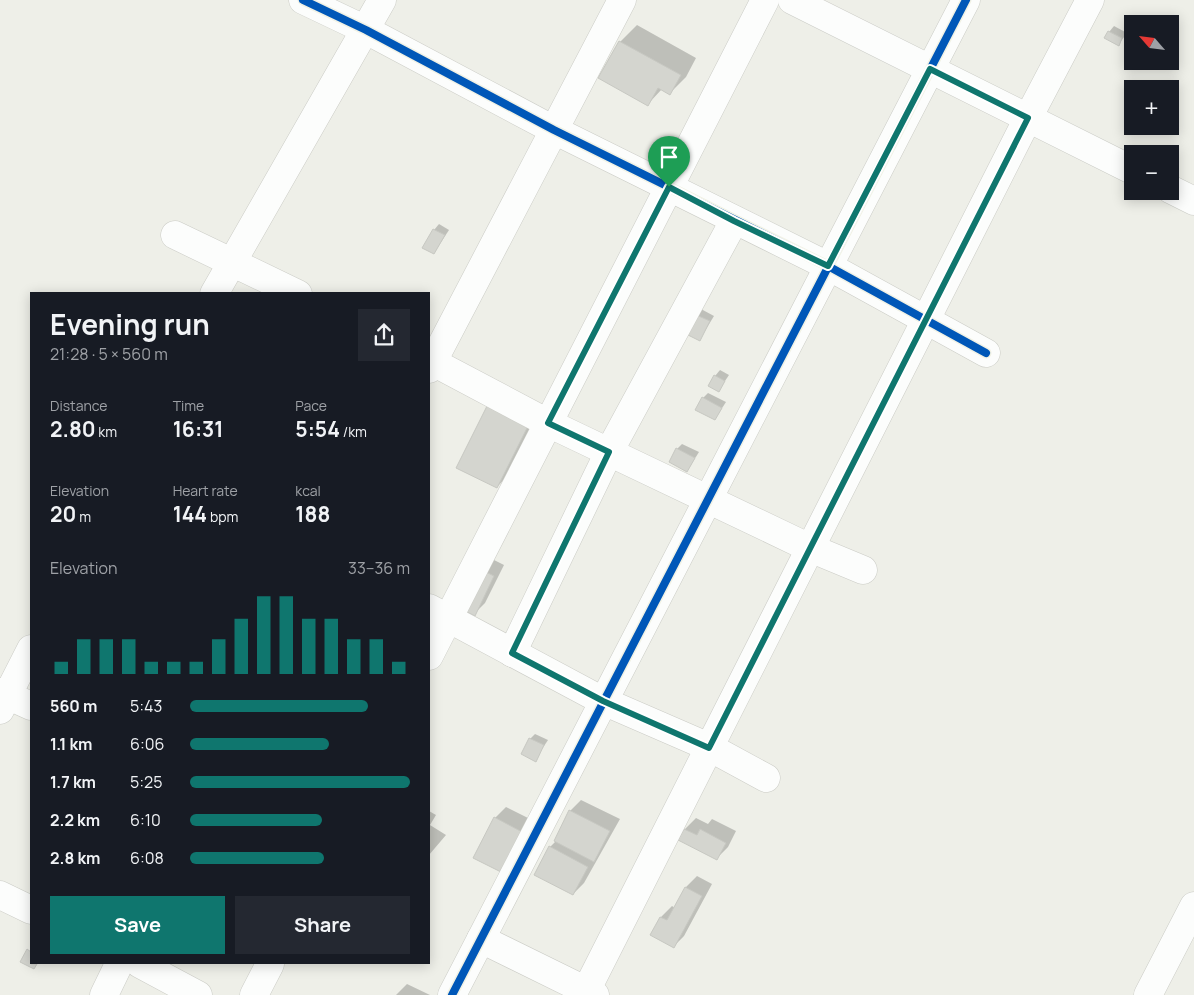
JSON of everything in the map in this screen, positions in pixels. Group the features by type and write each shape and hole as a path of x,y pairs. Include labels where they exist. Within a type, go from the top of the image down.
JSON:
{"street":[{"path":"303,0 366,30 554,130 828,266 986,353"},
{"path":"215,292 382,0"},
{"path":"622,0 430,363 548,423 810,548 863,570"},
{"path":"430,651 438,613 548,423 765,0"},
{"path":"792,0 834,9 930,69 1124,166"},
{"path":"452,995 966,0"},
{"path":"481,938 588,994 810,548 1028,118 1090,0"},
{"path":"1179,194 1194,201"},
{"path":"512,653 609,452 734,221"},
{"path":"175,235 232,260 294,292"},
{"path":"438,613 603,701 709,748 766,778"},
{"path":"10,701 30,651"},
{"path":"0,895 30,910"},
{"path":"1148,995 1194,906"},
{"path":"104,995 119,964"},
{"path":"140,964 198,995"},
{"path":"254,995 270,964"}],"building":[{"path":"1108,31 1122,38 1119,46 1104,38"},
{"path":"619,41 681,75 670,95 658,88 648,106 598,78"},
{"path":"433,229 445,235 434,254 422,248"},
{"path":"694,314 710,321 700,341 684,333"},
{"path":"714,375 725,381 719,392 708,386"},
{"path":"702,397 722,408 715,420 695,410"},
{"path":"489,402 530,422 497,488 456,468"},
{"path":"676,448 695,458 687,472 669,462"},
{"path":"480,569 494,576 475,616 461,609"},
{"path":"529,738 544,745 536,762 521,754"},
{"path":"569,810 610,831 594,862 554,841"},
{"path":"494,817 524,833 503,873 473,858"},
{"path":"684,829 697,835 700,829 726,843 717,860 678,840"},
{"path":"549,846 588,867 573,895 534,875"},
{"path":"685,887 702,896 674,948 650,935 660,917 667,920"},
{"path":"27,949 30,951 30,964 37,964 34,969 20,962"}],"cycle path":[{"path":"303,0 366,30 554,130 828,266 986,353"},
{"path":"452,995 966,0"}],"route":[{"path":"930,69 1028,118 709,748 603,701 512,653 609,452 548,423 669,187 734,221 828,266 930,69"}]}
